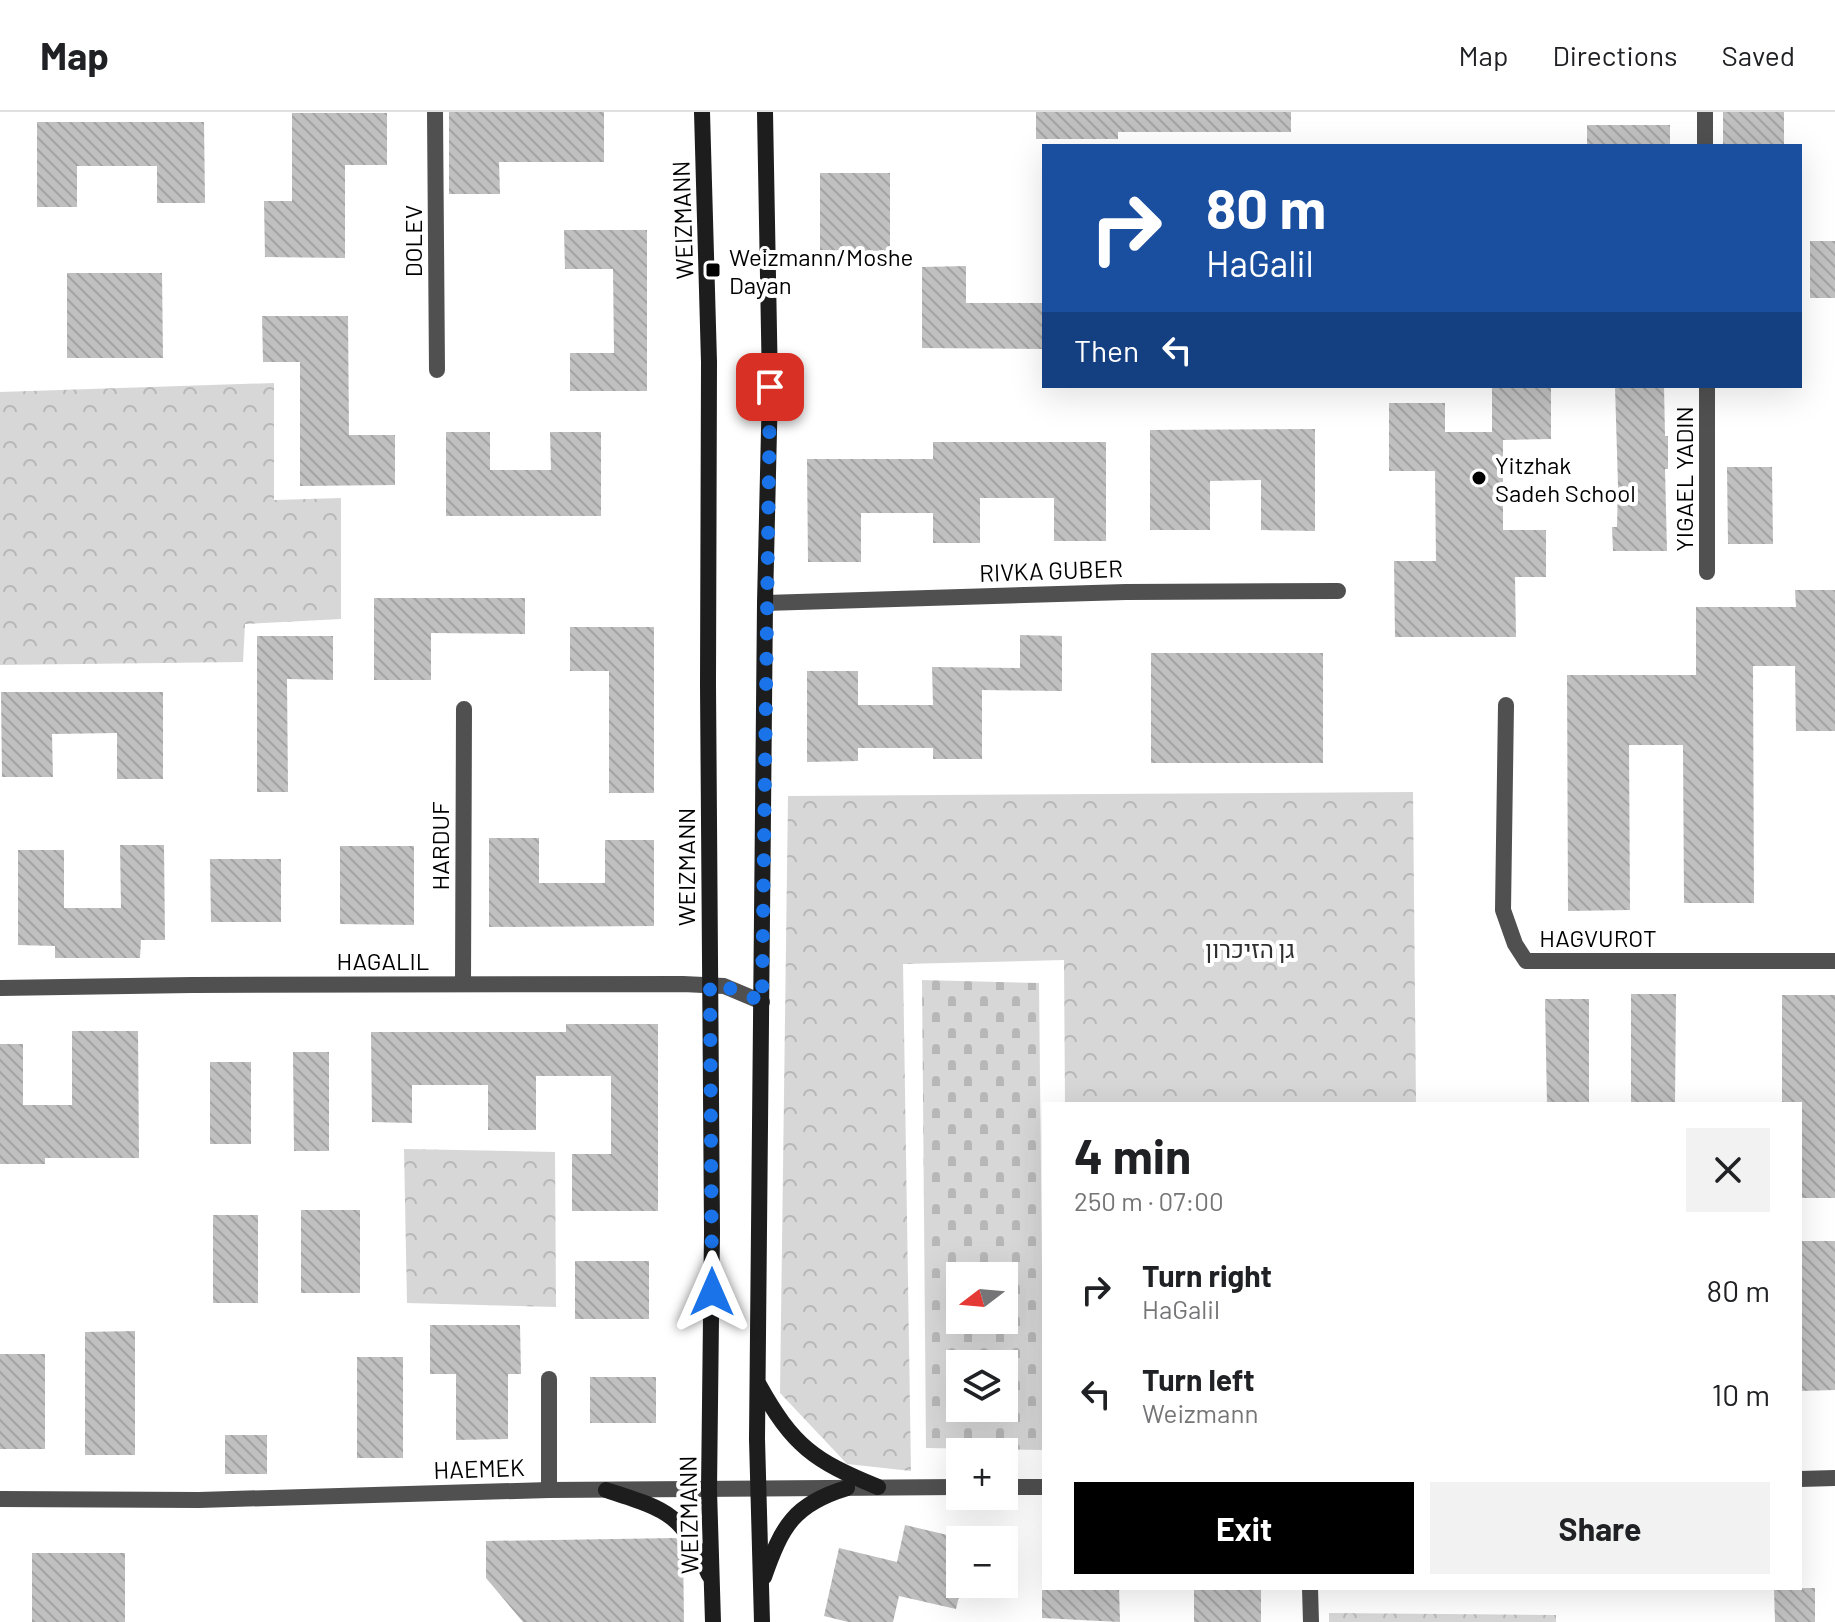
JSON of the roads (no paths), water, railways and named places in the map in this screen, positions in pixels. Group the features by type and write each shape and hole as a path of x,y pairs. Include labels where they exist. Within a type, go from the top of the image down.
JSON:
{"main road":[{"name":"WEIZMANN","path":"702,112 709,376 712,1232 709,1490 713,1622"},
{"path":"762,1622 757,1489 765,603 770,387 765,112"},
{"path":"758,1384 790,1435 811,1455 840,1472 878,1487"},
{"path":"761,1586 774,1549 788,1524 807,1504 847,1488"},
{"path":"606,1490 665,1511 685,1529 698,1549 713,1584"}],"street":[{"name":"DOLEV","path":"435,112 437,370"},
{"path":"1705,112 1705,144"},
{"name":"YIGAEL YADIN","path":"1707,388 1707,572"},
{"name":"RIVKA GUBER","path":"765,603 1126,592 1338,591"},
{"name":"HAGVUROT","path":"1506,705 1503,910 1515,944 1526,961 1835,961"},
{"name":"HARDUF","path":"463,984 464,709"},
{"name":"HAGALIL","path":"0,988 710,985 738,990 762,1002"},
{"path":"549,1379 549,1490"},
{"path":"1802,1479 1835,1478"},
{"name":"HAEMEK","path":"0,1499 199,1500 549,1490 946,1487"},
{"path":"1018,1487 1042,1487"},
{"path":"1310,1590 1311,1622"}],"place":[{"name":"Weizmann/Moshe Dayan","path":"713,270"},
{"name":"Yitzhak Sadeh School","path":"1479,478"}],"park label":[{"name":"גן הזיכרון","path":"1250,948"}]}
